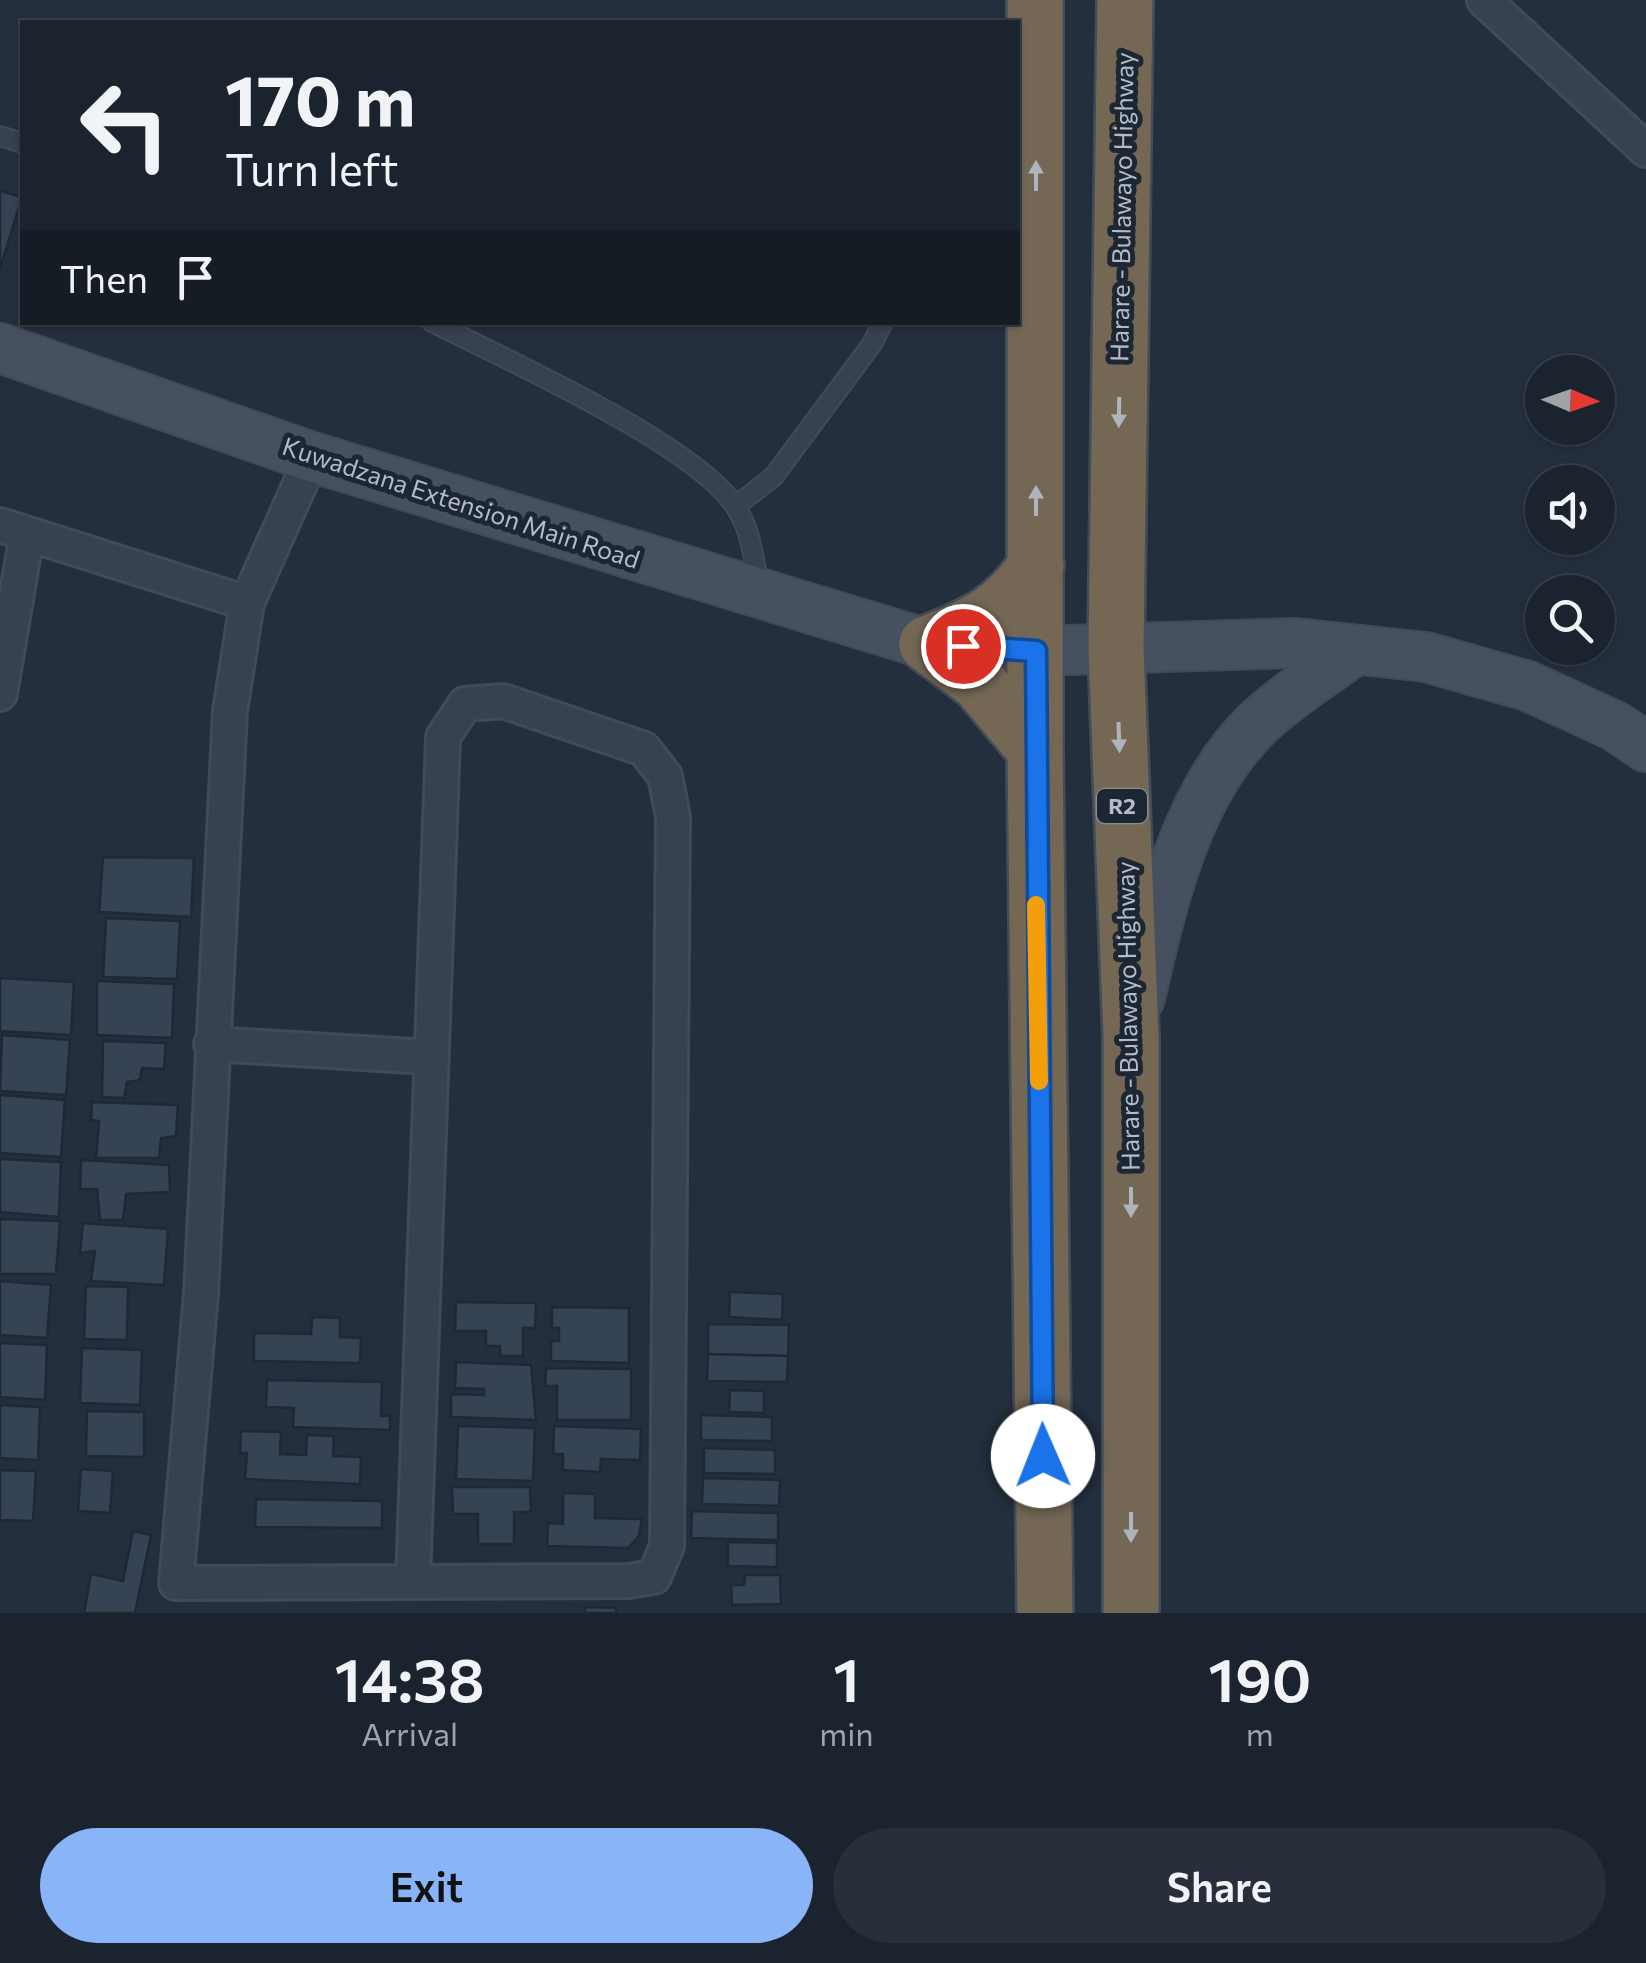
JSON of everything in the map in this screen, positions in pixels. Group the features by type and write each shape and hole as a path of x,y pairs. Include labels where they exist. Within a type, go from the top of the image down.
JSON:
{"highway":[{"path":"1035,0 1034,750 1045,1613"},
{"name":"Harare - Bulawayo Highway","path":"1125,0 1116,648 1132,1036 1131,1613"},
{"path":"1034,750 979,682 927,644 998,610 1014,598 1036,566"}],"street":[{"path":"1484,0 1640,138"},
{"name":"Kuwadzana Extension Main Road","path":"0,348 312,456 927,644 1036,651 1244,642 1426,657 1528,686 1614,726 1646,747"},
{"path":"312,456 247,602 230,712 210,1044 201,1294 174,1598 413,1581 628,1582 654,1577 667,1546 673,816 665,776 644,749 503,701 465,704 443,738 428,1057 413,1581"},
{"path":"0,694 14,530 247,602"},
{"path":"1132,1036 1166,888 1217,774 1260,721 1352,652"},
{"path":"210,1044 428,1057"}],"lane":[{"path":"438,325 556,384 689,461 736,506 750,535 760,595"},
{"path":"736,506 774,476 872,344 882,325"}],"building":[{"path":"0,191 20,196 20,204 0,269"},
{"path":"103,857 194,858 191,917 99,912"},
{"path":"106,918 180,921 177,979 103,977"},
{"path":"0,978 74,982 71,1035 0,1031"},
{"path":"97,981 174,984 172,1038 97,1035"},
{"path":"2,1035 70,1040 66,1095 0,1091"},
{"path":"103,1041 166,1043 164,1069 142,1068 140,1080 127,1082 124,1098 102,1097"},
{"path":"0,1095 65,1100 61,1157 0,1153"},
{"path":"92,1102 178,1105 176,1136 161,1138 159,1158 96,1158 99,1121 91,1120"},
{"path":"0,1159 61,1162 59,1217 0,1212"},
{"path":"81,1160 169,1165 170,1192 126,1194 123,1220 100,1220 97,1189 80,1189"},
{"path":"0,1219 60,1221 56,1274 0,1274"},
{"path":"83,1223 168,1229 164,1285 91,1281 95,1251 80,1253"},
{"path":"0,1281 51,1285 47,1338 0,1335"},
{"path":"86,1286 128,1287 127,1340 84,1339"},
{"path":"730,1292 783,1294 782,1320 729,1317"},
{"path":"456,1302 536,1303 535,1328 523,1328 523,1356 500,1356 500,1346 486,1346 486,1331 455,1331"},
{"path":"552,1307 629,1308 629,1363 551,1361 551,1341 559,1341 559,1328 552,1328"},
{"path":"312,1317 340,1318 340,1337 361,1338 360,1363 254,1361 254,1333 311,1334"},
{"path":"708,1324 789,1325 788,1356 708,1354"},
{"path":"0,1343 47,1345 45,1400 0,1397"},
{"path":"82,1348 142,1350 140,1405 80,1403"},
{"path":"708,1354 788,1356 787,1382 707,1381"},
{"path":"456,1362 531,1365 536,1420 451,1417 451,1394 484,1395 484,1389 455,1388"},
{"path":"546,1368 631,1369 631,1420 557,1420 557,1386 545,1386"},
{"path":"267,1380 382,1382 381,1416 390,1416 390,1430 293,1427 294,1408 266,1407"},
{"path":"730,1390 764,1391 764,1413 729,1412"},
{"path":"0,1405 40,1407 38,1460 0,1458"},
{"path":"87,1411 144,1412 144,1457 86,1456"},
{"path":"701,1415 772,1417 772,1441 701,1440"},
{"path":"458,1426 535,1428 533,1481 456,1479"},
{"path":"554,1426 641,1429 640,1460 601,1459 600,1472 563,1470 563,1454 553,1454"},
{"path":"241,1431 281,1432 280,1454 306,1455 307,1435 334,1436 333,1456 361,1457 360,1484 245,1479 247,1453 240,1453"},
{"path":"704,1448 775,1450 775,1474 704,1473"},
{"path":"81,1469 113,1471 110,1513 78,1511"},
{"path":"0,1470 36,1471 33,1521 0,1520"},
{"path":"703,1478 780,1480 779,1506 702,1504"},
{"path":"452,1487 530,1487 531,1512 514,1512 514,1544 478,1544 478,1514 453,1514"},
{"path":"563,1493 595,1494 595,1518 642,1519 639,1536 628,1548 547,1546 548,1523 563,1524"},
{"path":"256,1499 382,1501 382,1528 255,1527"},
{"path":"692,1511 778,1513 778,1540 691,1538"},
{"path":"133,1531 151,1535 135,1613 84,1613 91,1574 123,1581"},
{"path":"728,1542 777,1543 777,1567 728,1566"},
{"path":"745,1575 780,1575 781,1604 732,1605 731,1585 744,1585"},
{"path":"585,1607 616,1608 616,1613 585,1613"}],"slow traffic":[{"path":"1036,905 1039,1081"}],"route":[{"path":"963,646 1036,651 1043,1456"}]}
